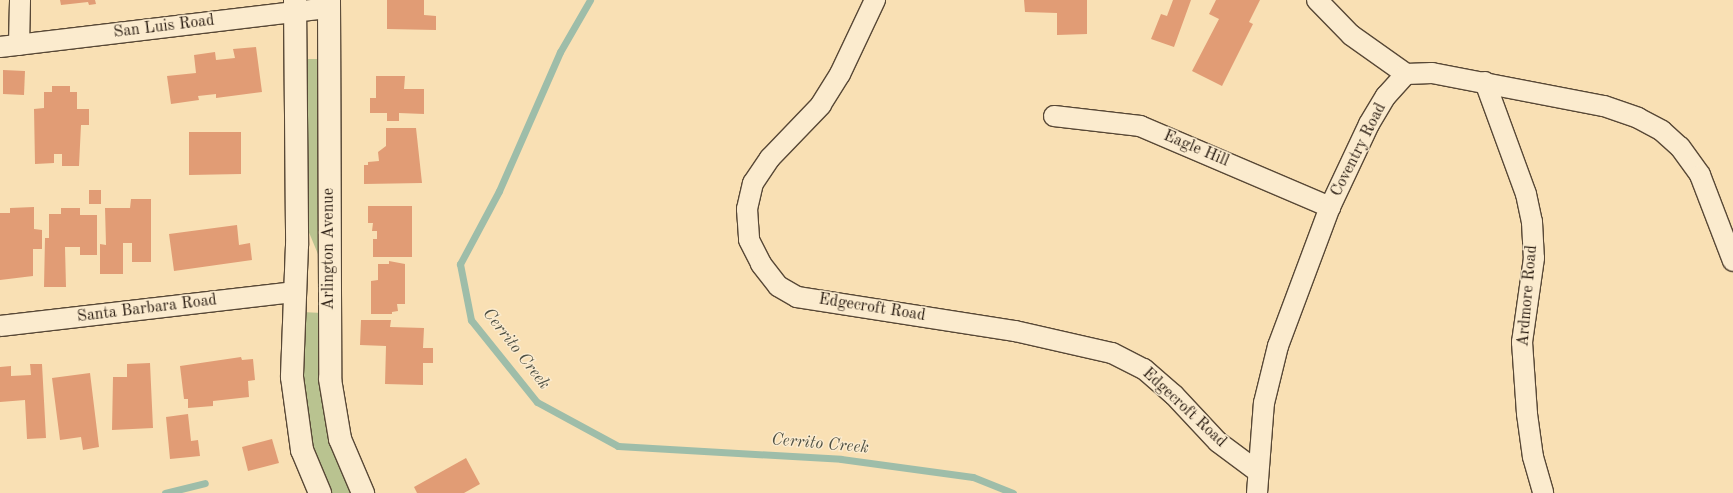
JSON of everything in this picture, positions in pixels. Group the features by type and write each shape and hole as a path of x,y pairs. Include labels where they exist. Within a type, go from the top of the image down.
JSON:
{"main road":[{"name":"Arlington Avenue","path":"329,4 330,380 340,439 363,493"},
{"name":"Arlington Avenue","path":"295,6 297,245 294,292 292,377 302,450 320,493"}],"street":[{"path":"10,46 20,0"},
{"name":"Edgecroft Road","path":"875,0 840,74 820,105 770,158 753,184 747,209 749,240 760,264 778,286 797,297 1016,331 1112,353 1144,369 1174,395 1218,442 1257,471"},
{"path":"1316,0 1351,35 1406,74 1432,73 1604,106 1638,118 1662,131 1680,147 1700,175 1733,261"},
{"name":"San Luis Road","path":"10,46 295,6 329,4"},
{"name":"Coventry Road","path":"1257,493 1257,471 1264,403 1278,346 1330,207 1373,119 1386,96 1406,74"},
{"name":"Ardmore Road","path":"1485,82 1526,194 1532,222 1534,258 1522,342 1527,414 1533,457 1543,493"},
{"name":"Eagle Hill","path":"1054,116 1140,126 1330,207"},
{"name":"Santa Barbara Road","path":"0,326 294,292"}],"green space":[{"path":"308,59 322,59 320,259 308,230"},
{"path":"302,312 322,313 354,493 332,493 316,460 302,397"}],"building":[{"path":"60,0 95,0 96,4 89,5 88,2 61,5"},
{"path":"387,0 424,0 424,15 436,16 436,30 387,29"},
{"path":"1024,0 1087,0 1087,34 1057,35 1057,13 1025,12"},
{"path":"1173,0 1191,0 1174,47 1151,39 1161,14 1167,16"},
{"path":"1216,0 1260,0 1249,22 1253,24 1222,86 1192,71 1219,19 1209,14"},
{"path":"256,47 262,92 216,98 216,94 198,96 199,100 171,104 167,76 196,73 194,55 215,52 216,60 235,58 233,49"},
{"path":"3,70 25,71 24,95 3,94"},
{"path":"376,76 405,76 404,89 424,89 424,114 399,113 399,121 387,121 387,113 370,113 370,98 376,98"},
{"path":"52,86 70,86 70,92 77,92 77,109 89,109 89,125 81,125 79,166 62,166 62,154 54,154 54,163 35,164 34,109 44,108 44,92 52,92"},
{"path":"386,128 416,128 422,183 364,184 364,165 368,165 368,162 379,161 378,152 386,146"},
{"path":"189,132 241,132 241,174 189,175"},
{"path":"89,190 101,190 101,204 89,204"},
{"path":"131,199 151,199 151,262 132,262 132,243 123,243 123,274 100,274 100,244 106,245 105,208 130,208"},
{"path":"368,206 412,206 412,257 373,257 373,239 377,239 377,231 372,231 373,223 368,223"},
{"path":"34,207 34,229 42,230 42,249 33,249 33,276 0,280 0,213 10,213 10,208"},
{"path":"61,208 80,208 80,215 97,215 97,255 80,255 80,247 65,247 66,287 44,287 45,238 49,238 49,214 61,214"},
{"path":"237,225 239,245 250,243 252,260 174,271 169,234"},
{"path":"389,261 405,264 405,304 397,304 398,311 392,312 392,314 371,314 371,281 378,280 378,264 389,264"},
{"path":"361,320 391,320 390,327 424,328 423,348 433,348 433,363 423,363 423,385 385,384 386,346 360,345"},
{"path":"241,357 242,360 253,359 255,380 248,381 249,397 213,401 213,406 188,408 188,399 184,399 180,366"},
{"path":"150,363 153,428 112,430 113,377 127,377 127,364"},
{"path":"30,364 42,364 46,438 27,439 25,400 0,402 0,367 11,366 11,376 31,375"},
{"path":"90,373 99,447 83,450 81,437 60,440 52,378"},
{"path":"188,414 191,441 198,440 200,456 170,459 166,417"},
{"path":"272,439 279,463 248,471 242,447"},
{"path":"466,458 480,484 464,493 417,493 414,487"}],"waterway":[{"name":"Cerrito Creek","path":"590,0 560,52 499,191 460,264 471,320 537,402 618,446 841,459 973,477 1013,493"},
{"name":"Cerrito Creek","path":"165,493 205,483"}]}
